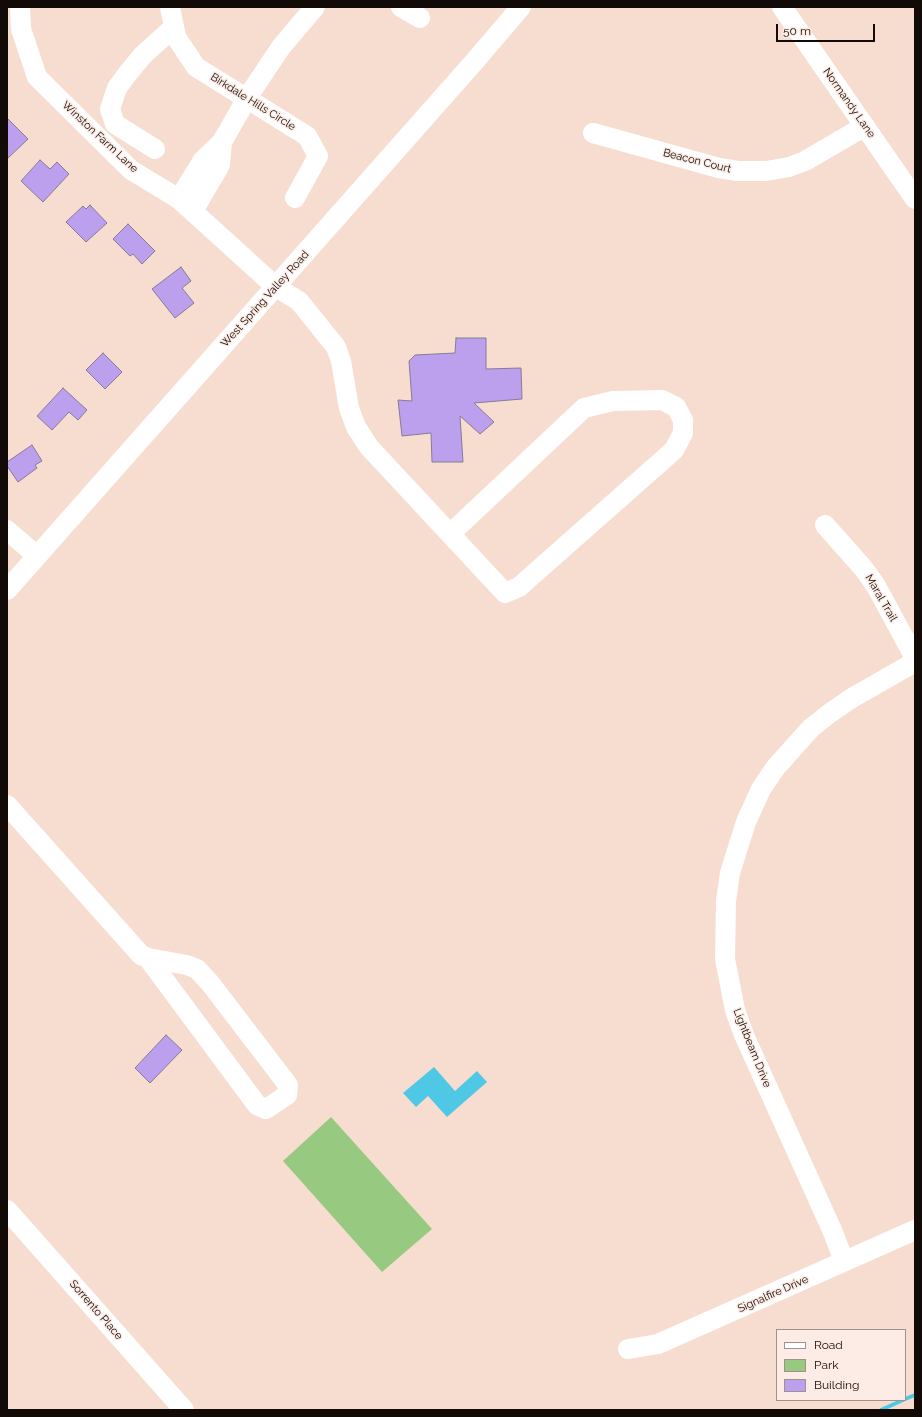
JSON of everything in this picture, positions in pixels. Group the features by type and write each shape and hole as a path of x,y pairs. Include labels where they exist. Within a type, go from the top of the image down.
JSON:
{"street":[{"name":"Winston Farm Lane","path":"20,7 21,28 38,77 131,170 186,205 276,287 298,300 336,347 342,361 343,379 349,408 356,427 369,447 504,593 519,587 674,450 683,433 683,420 676,407 662,400 613,401 584,408 450,534"},
{"name":"Birkdale Hills Circle","path":"170,7 176,37 196,66 307,136 318,156 295,198"},
{"path":"186,205 220,166 222,142 247,98 281,46 315,7"},
{"path":"401,7 420,18"},
{"name":"West Spring Valley Road","path":"7,590 276,287 521,7"},
{"name":"Normandy Lane","path":"782,7 915,198"},
{"path":"155,149 115,124 110,110 117,88 128,73 143,55 174,27"},
{"name":"Beacon Court","path":"593,133 719,168 738,171 766,171 789,167 805,161 865,126"},
{"name":"Maral Trail","path":"825,525 864,569 876,586 915,658"},
{"path":"7,530 37,556"},
{"name":"Lightbeam Drive","path":"844,1261 832,1230 744,1035 736,1010 726,959 726,901 730,873 746,822 761,789 776,767 802,737 830,713 852,698 915,662"},
{"path":"7,805 141,955 148,958 187,965 197,969 210,983 288,1085 286,1095 266,1109 257,1105 148,958"},
{"name":"Sorrento Place","path":"7,1210 184,1410"},
{"name":"Signalfire Drive","path":"628,1349 658,1344 915,1230"}],"green space":[{"path":"331,1117 432,1229 382,1272 283,1161"}],"water":[{"path":"434,1067 455,1091 477,1071 487,1082 447,1117 428,1096 416,1107 403,1093"}],"building":[{"path":"7,118 28,139 7,159"},
{"path":"40,160 50,169 57,162 69,174 43,202 21,181"},
{"path":"90,205 107,223 86,242 66,222 83,206 86,209"},
{"path":"128,224 155,251 142,264 133,254 130,256 113,239"},
{"path":"181,267 191,281 182,288 194,303 175,318 152,289"},
{"path":"456,338 486,338 486,369 521,368 522,399 474,403 494,422 480,434 460,416 463,462 432,462 431,433 402,436 398,400 412,401 409,361 415,355 455,353"},
{"path":"103,353 122,372 105,389 86,370"},
{"path":"63,388 87,410 78,420 69,412 52,430 37,416"},
{"path":"32,445 42,461 35,465 37,468 18,482 7,466 7,462"},
{"path":"166,1035 182,1050 150,1083 135,1068"}],"waterway":[{"path":"906,1399 915,1395"},
{"path":"881,1410 901,1401"}]}
